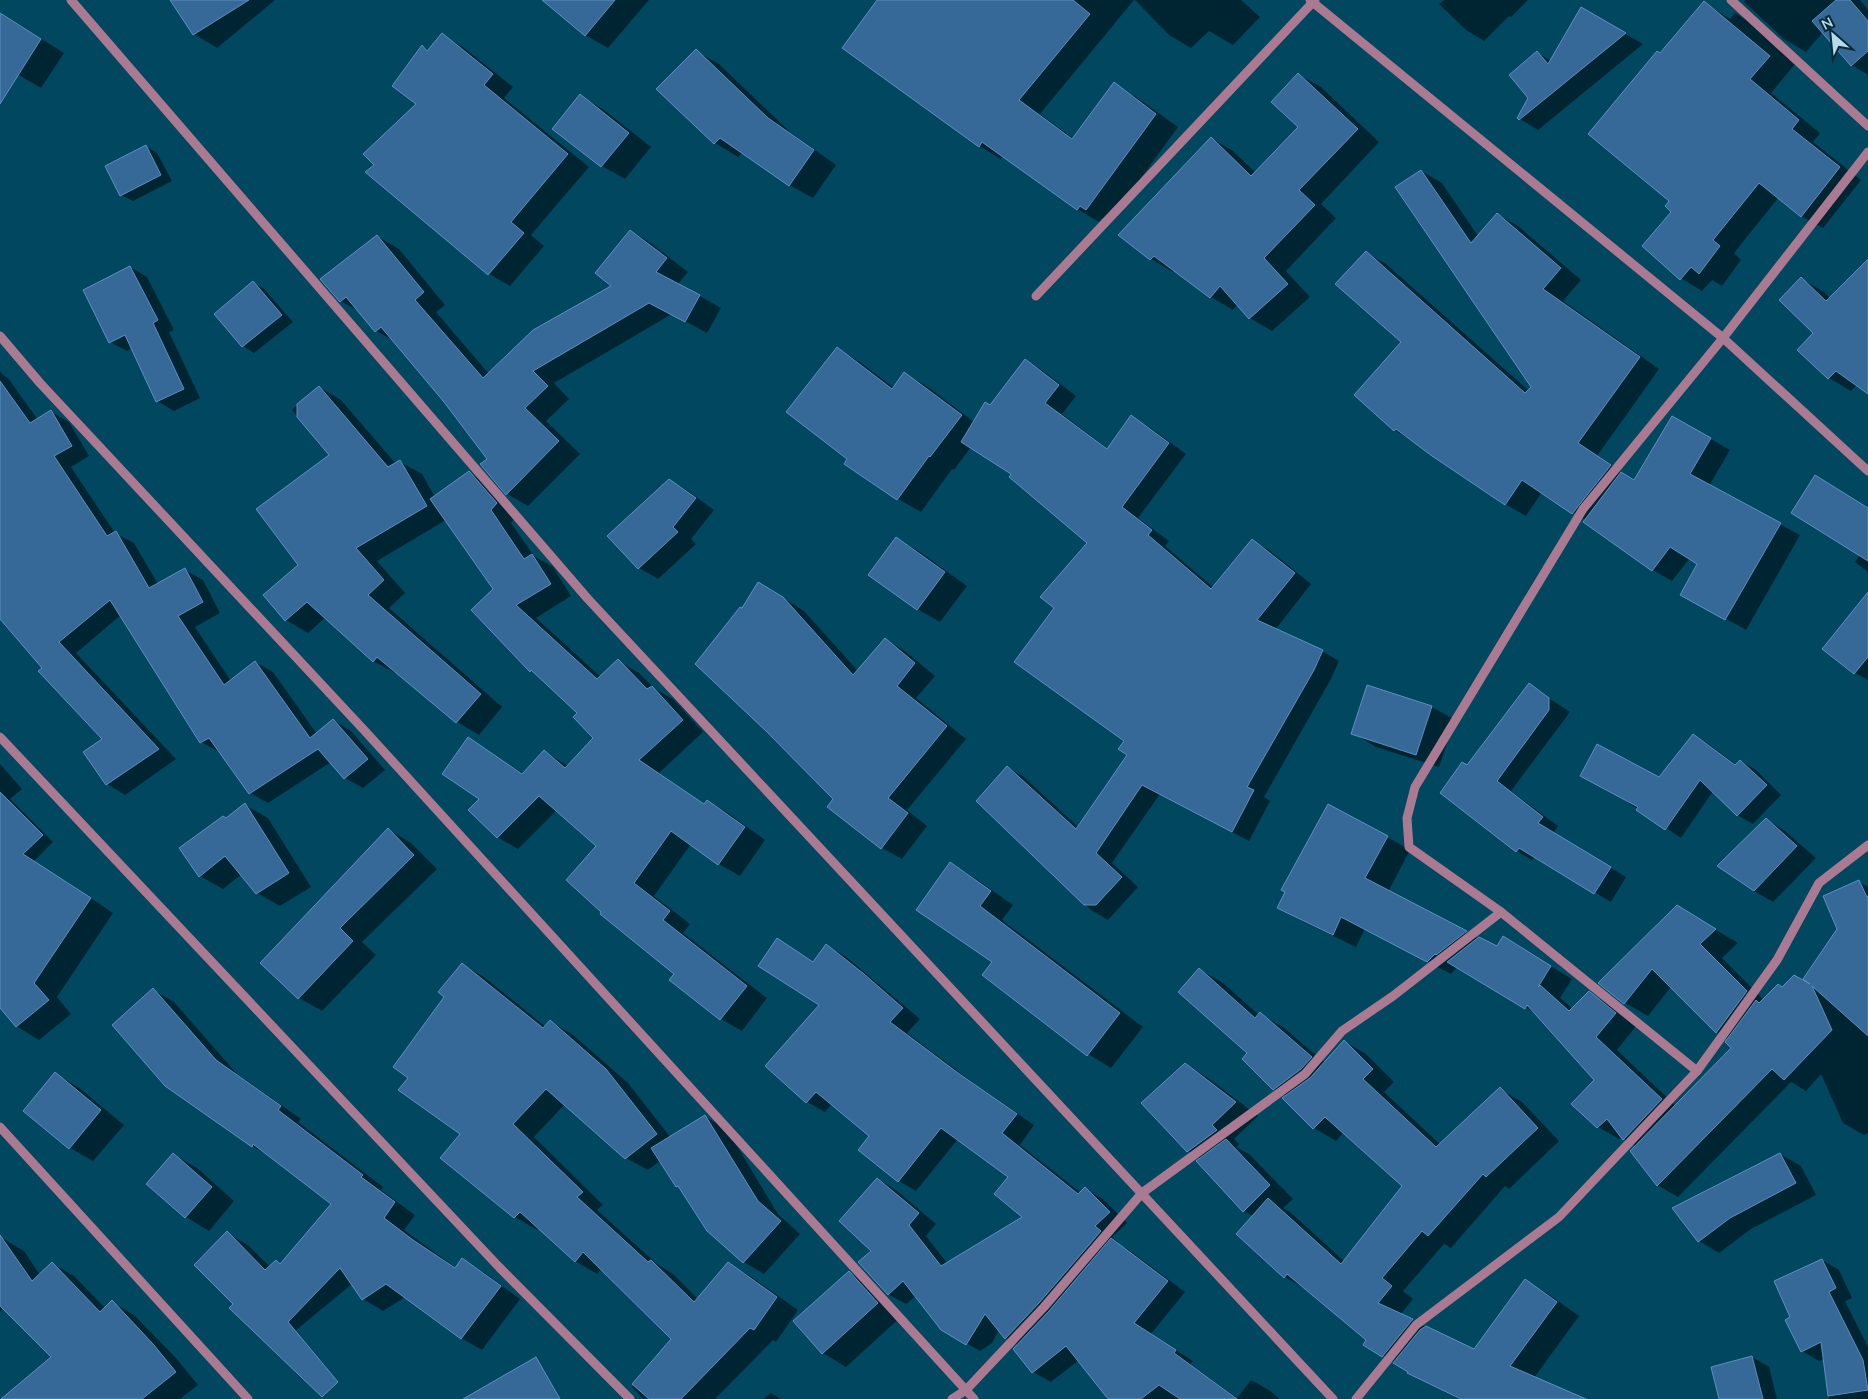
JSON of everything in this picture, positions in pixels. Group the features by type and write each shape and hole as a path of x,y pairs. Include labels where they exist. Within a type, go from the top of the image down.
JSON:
{"street":[{"path":"1731,0 1868,126"},
{"path":"1036,296 1312,1 1723,338 1868,471"},
{"path":"77,2 588,599 1332,1399"},
{"path":"1697,1071 1501,912 1409,846 1407,818 1415,787 1583,509 1723,338 1868,152"},
{"path":"0,336 40,383 371,738 974,1399"},
{"path":"0,737 500,1267 630,1399"},
{"path":"1356,1399 1416,1325 1559,1217 1697,1071 1778,960 1819,883 1868,845"},
{"path":"952,1399 966,1390 1044,1307 1142,1194 1305,1074 1342,1031 1393,996 1501,912"},
{"path":"0,1127 248,1399"}],"building":[{"path":"170,0 249,0 193,35"},
{"path":"542,0 615,0 585,36"},
{"path":"877,0 1073,0 1090,14 1019,100 1072,139 1114,82 1156,114 1086,210 1080,206 1077,210 982,142 979,147 842,48"},
{"path":"1836,0 1850,0 1868,21 1868,51 1851,66 1812,21"},
{"path":"1704,1 1770,56 1750,79 1799,120 1792,129 1840,167 1801,217 1759,183 1713,240 1720,246 1699,274 1691,267 1680,280 1642,246 1671,212 1665,206 1669,201 1588,134 1657,51 1660,53"},
{"path":"1581,7 1626,33 1519,120 1517,118 1528,98 1509,75 1537,51 1548,64"},
{"path":"0,13 41,39 0,104"},
{"path":"442,33 493,74 484,85 568,154 511,222 524,233 488,275 365,172 374,165 363,154 416,104 392,86 422,45 427,51"},
{"path":"696,49 768,118 814,150 789,186 720,138 714,144 656,89"},
{"path":"1298,73 1358,129 1299,190 1315,205 1264,258 1288,284 1249,319 1220,286 1210,298 1154,256 1150,260 1118,235 1211,137 1251,176 1298,127 1271,102"},
{"path":"580,94 629,133 601,167 552,129"},
{"path":"146,145 161,175 120,196 105,166"},
{"path":"1421,170 1471,243 1497,213 1561,268 1543,289 1640,357 1578,443 1611,465 1572,514 1522,480 1505,505 1432,456 1396,429 1394,431 1354,395 1401,342 1335,284 1366,251 1525,393 1531,387 1395,187"},
{"path":"630,230 667,258 656,272 700,295 685,322 649,303 533,371 548,386 525,408 559,441 506,495 480,464 487,459 444,402 381,327 375,332 346,297 340,302 320,279 377,235 424,292 415,300 483,378 533,330 611,286 595,273"},
{"path":"1868,259 1868,394 1836,371 1828,379 1797,350 1813,333 1779,300 1801,277 1826,301"},
{"path":"130,266 158,320 153,323 184,389 156,402 125,335 109,343 83,290"},
{"path":"253,281 282,315 242,347 214,314"},
{"path":"837,347 892,389 904,372 962,415 897,500 844,464 847,459 786,412"},
{"path":"1025,359 1059,385 1045,403 1107,449 1131,415 1169,443 1122,507 1152,530 1148,535 1211,589 1252,539 1295,573 1257,620 1323,650 1314,670 1247,787 1254,790 1232,832 1142,785 1096,853 1122,877 1096,905 1084,905 976,801 1007,766 1076,829 1127,755 1118,749 1124,741 1014,662 1054,608 1040,597 1087,543 1009,477 1011,474 961,442 985,402 990,405"},
{"path":"0,381 30,423 51,410 72,446 54,456 107,536 116,531 149,588 185,568 203,602 178,616 224,685 255,661 310,738 333,719 368,759 344,779 318,749 249,794 209,738 200,743 110,600 59,642 159,749 106,785 83,752 102,739 38,671 42,668 0,619"},
{"path":"319,386 388,467 400,460 427,506 356,548 384,580 368,595 481,694 456,723 377,657 373,662 307,602 285,621 263,595 298,565 256,509 329,455 297,417 297,404"},
{"path":"1672,416 1711,438 1690,474 1781,523 1725,620 1680,595 1697,564 1670,547 1652,571 1583,522 1621,472 1634,480"},
{"path":"469,471 497,503 491,510 524,559 532,554 551,584 516,605 597,679 618,659 647,689 652,686 683,720 639,760 704,804 707,800 745,827 718,865 671,831 634,883 670,911 663,920 747,986 720,1020 669,980 674,974 600,914 601,912 566,880 596,846 539,796 497,838 468,810 479,799 442,774 468,737 522,774 544,750 565,768 593,738 573,717 577,713 531,670 530,672 471,610 493,589 430,499"},
{"path":"1815,475 1868,508 1868,561 1791,513"},
{"path":"669,479 696,498 673,527 678,532 638,569 607,536"},
{"path":"896,537 945,572 917,610 868,575"},
{"path":"758,582 783,597 853,675 885,638 915,663 897,686 947,726 888,798 908,813 881,849 827,807 833,799 767,732 695,664 740,607 742,608"},
{"path":"1868,592 1868,657 1854,674 1822,649"},
{"path":"1529,683 1549,698 1549,710 1497,781 1543,817 1538,823 1611,867 1594,894 1519,848 1516,852 1440,793 1462,762 1467,765"},
{"path":"1367,685 1432,706 1416,755 1351,734"},
{"path":"1693,734 1735,765 1740,760 1767,785 1737,816 1700,780 1665,830 1636,810 1638,807 1580,776 1597,744 1659,777"},
{"path":"0,792 43,835 23,854 91,898 34,983 49,1000 16,1027 0,1008"},
{"path":"245,803 289,873 256,894 225,856 199,877 179,848 223,816 226,818"},
{"path":"1328,804 1388,836 1365,878 1467,931 1427,962 1341,917 1333,935 1277,908 1285,892 1281,890"},
{"path":"1766,818 1797,846 1754,891 1717,866"},
{"path":"388,828 414,855 340,928 353,941 298,999 260,963"},
{"path":"950,862 991,891 980,906 1120,1013 1087,1056 982,975 992,962 916,910"},
{"path":"1859,880 1868,896 1868,1036 1812,986 1832,1030 1784,1080 1772,1069 1657,1186 1630,1151 1731,1048 1725,1042 1756,1000 1759,1003 1778,984 1782,987 1794,975 1810,984 1803,979 1837,929 1823,896"},
{"path":"1677,905 1716,929 1700,944 1747,991 1716,1033 1652,969 1624,1004 1598,983"},
{"path":"1503,936 1551,966 1538,987 1540,985 1569,1011 1589,991 1616,1013 1596,1037 1662,1099 1623,1140 1607,1119 1597,1128 1571,1104 1594,1080 1527,1005 1525,1009 1447,962 1479,937 1497,946"},
{"path":"777,938 813,962 826,944 864,974 903,1008 890,1022 1017,1114 1002,1133 1078,1194 1085,1187 1110,1212 1095,1226 1101,1231 1005,1339 985,1314 966,1345 941,1330 903,1281 888,1295 858,1262 871,1251 839,1221 877,1178 919,1213 909,1225 941,1266 1022,1217 994,1194 1008,1177 941,1128 898,1182 858,1150 869,1136 816,1092 806,1103 765,1066 819,1005 758,966"},
{"path":"462,963 543,1028 550,1020 606,1069 657,1134 625,1159 546,1089 513,1124 583,1192 577,1197 648,1262 651,1260 694,1302 728,1262 777,1297 754,1330 750,1328 681,1399 649,1399 632,1384 671,1339 583,1252 575,1262 520,1212 514,1218 440,1158 460,1134 398,1090 408,1078 393,1067 444,997 438,992"},
{"path":"1199,968 1255,1018 1260,1012 1312,1057 1301,1069 1273,1090 1242,1059 1247,1053 1178,992"},
{"path":"153,988 216,1060 281,1106 278,1110 395,1202 384,1218 455,1268 462,1258 501,1286 461,1339 386,1284 362,1300 340,1268 288,1322 338,1382 322,1397 229,1308 233,1304 194,1265 227,1231 265,1270 276,1260 280,1264 331,1204 253,1144 252,1147 165,1086 112,1025"},
{"path":"1344,1040 1373,1069 1363,1079 1436,1147 1500,1087 1538,1128 1486,1177 1483,1174 1428,1236 1422,1231 1382,1278 1392,1286 1378,1303 1413,1319 1382,1357 1363,1345 1366,1340 1287,1274 1284,1278 1236,1234 1268,1198 1341,1264 1402,1186 1325,1117 1313,1129 1282,1098 1310,1078"},
{"path":"1185,1063 1236,1102 1212,1125 1217,1130 1187,1152 1141,1103"},
{"path":"55,1072 101,1110 69,1149 23,1111"},
{"path":"705,1115 758,1201 781,1221 743,1263 707,1231 651,1148"},
{"path":"1226,1139 1270,1185 1243,1212 1196,1161"},
{"path":"173,1153 212,1187 185,1218 146,1184"},
{"path":"1780,1153 1796,1183 1730,1218 1698,1242 1672,1208"},
{"path":"0,1235 32,1281 52,1262 100,1312 112,1300 176,1372 142,1399 1,1399 51,1357 0,1306"},
{"path":"1111,1238 1168,1281 1134,1323 1176,1350 1174,1353 1237,1399 1180,1399 1159,1385 1141,1399 1108,1399 1066,1346 1032,1373 1013,1349 1049,1311"},
{"path":"1822,1259 1836,1288 1829,1292 1863,1360 1868,1390 1828,1396 1821,1342 1801,1352 1785,1320 1790,1317 1774,1281"},
{"path":"849,1271 878,1303 822,1354 793,1321"},
{"path":"1525,1279 1557,1302 1510,1366 1586,1399 1461,1399 1407,1373 1393,1363 1420,1330 1426,1326 1474,1349"},
{"path":"1752,1356 1763,1399 1719,1399 1711,1367"},
{"path":"536,1357 560,1399 463,1399"}]}
